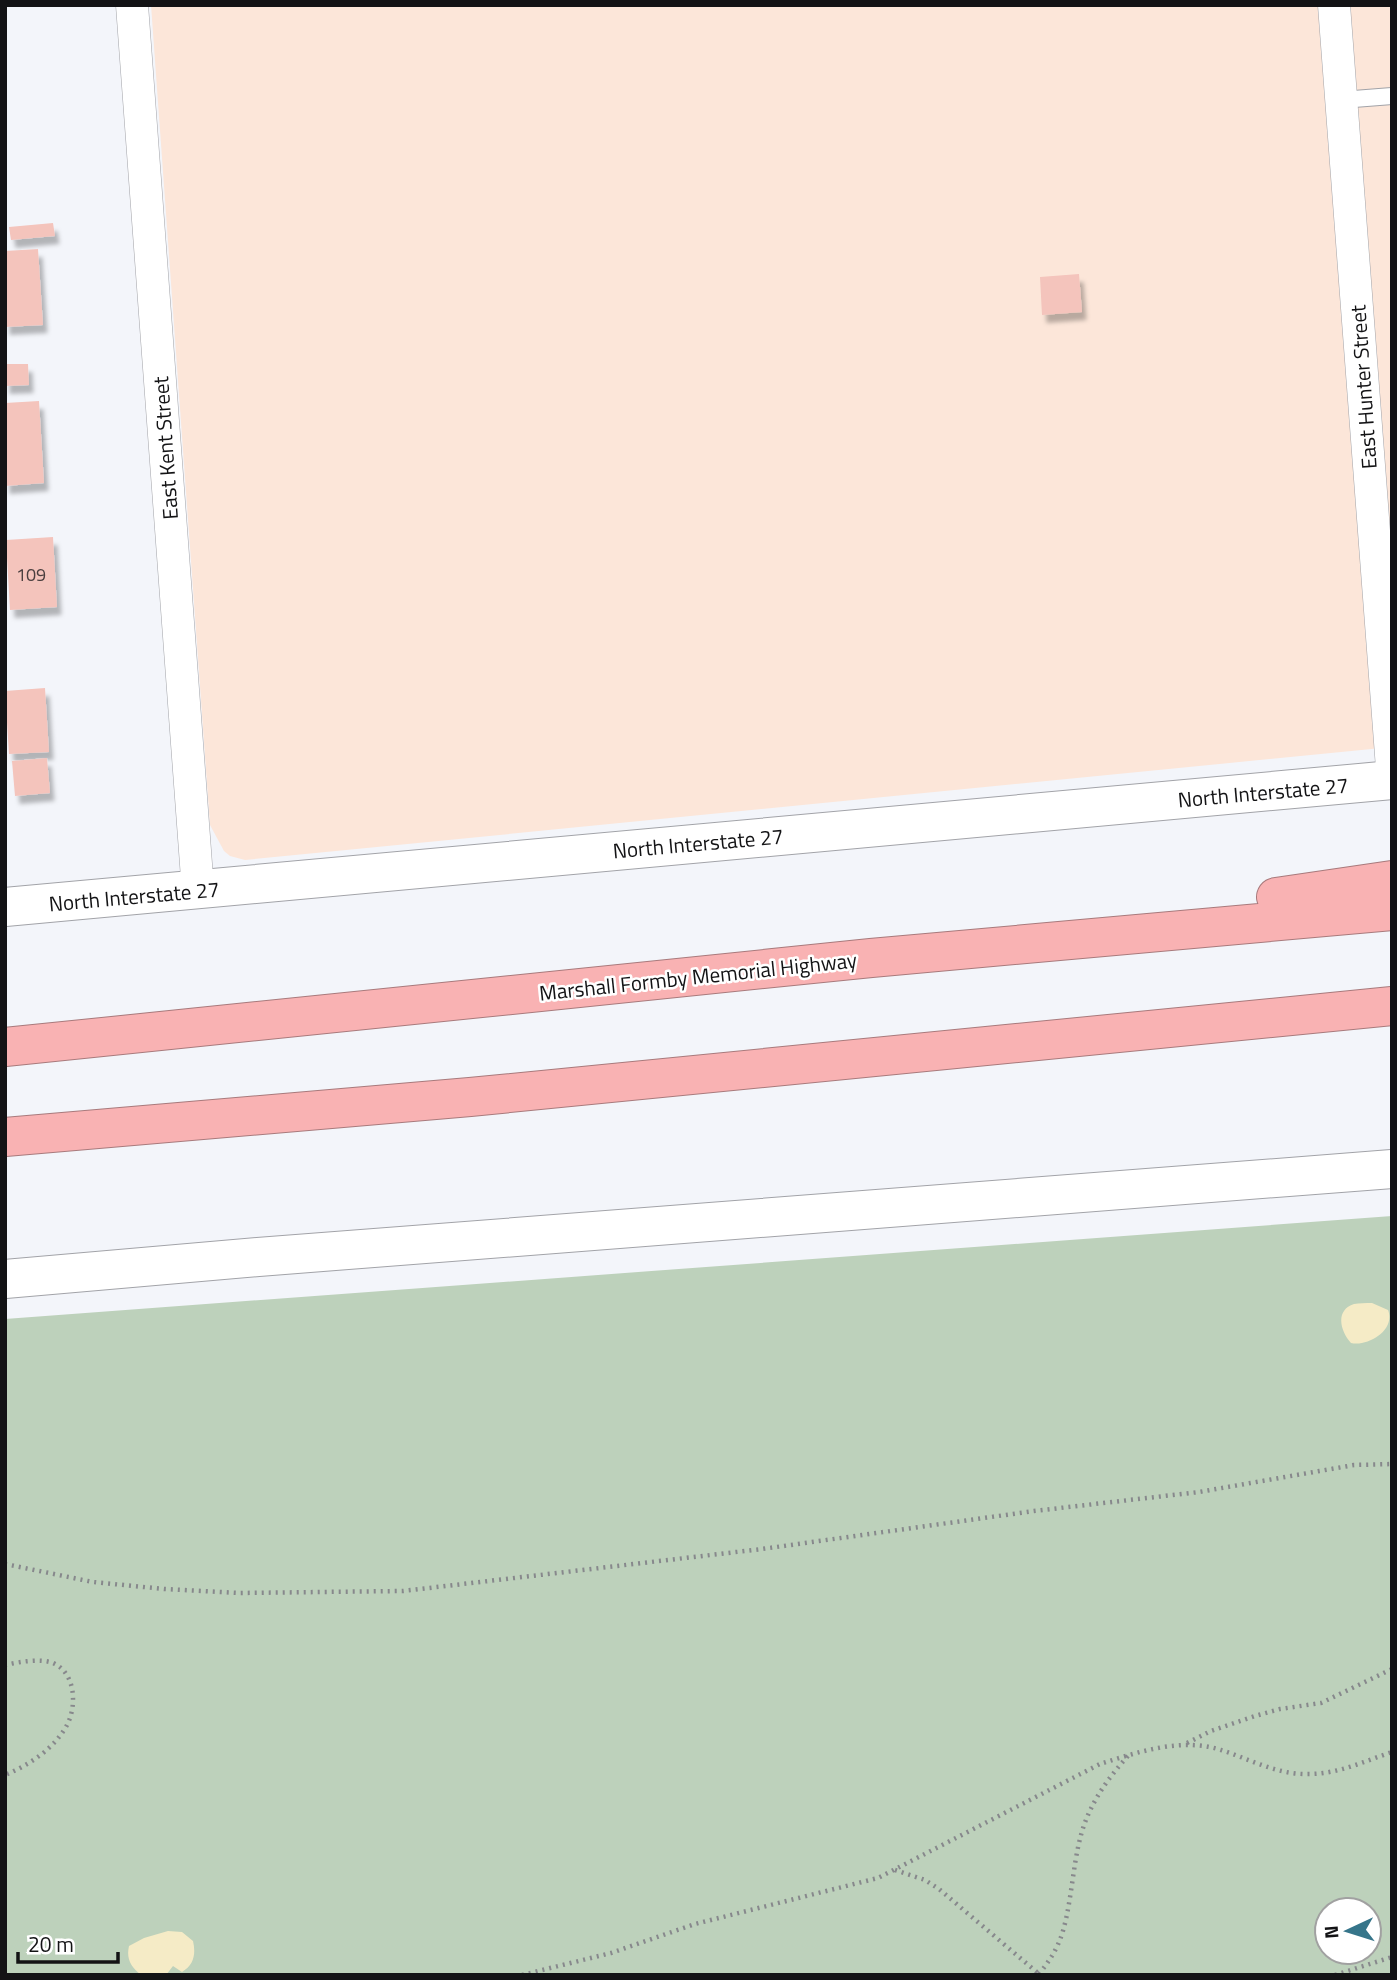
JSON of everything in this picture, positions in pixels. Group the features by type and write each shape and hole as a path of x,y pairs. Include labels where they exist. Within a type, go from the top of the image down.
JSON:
{"highway":[{"path":"871,958 1392,880"},
{"name":"Marshall Formby Memorial Highway","path":"5,1047 871,958 1392,911"},
{"path":"5,1137 470,1097 1392,1006"},
{"path":"1240,1021 1392,1033"}],"main road":[{"name":"North Interstate 27","path":"5,907 1392,780"},
{"path":"5,1279 1392,1169"}],"street":[{"name":"East Kent Street","path":"132,5 198,891"},
{"name":"East Hunter Street","path":"1334,5 1392,768"}],"lane":[{"path":"1341,100 1392,96"}],"path":[{"path":"5,1564 93,1581 164,1589 239,1593 403,1591 762,1549 1034,1511 1199,1492 1354,1465 1392,1464"},
{"path":"5,1665 30,1661 53,1663 66,1674 72,1684 73,1696 72,1712 59,1736 25,1767 5,1775"},
{"path":"1184,1745 1211,1731 1255,1716 1321,1703 1392,1669"},
{"path":"522,1975 611,1953 695,1924 878,1878 1100,1764 1130,1755 1195,1745 1221,1750 1262,1766 1306,1774 1337,1770 1392,1752"},
{"path":"895,1870 925,1880 939,1889 1039,1975 1052,1958 1061,1939 1079,1844 1091,1807 1105,1783 1130,1755"},
{"path":"1335,1975 1392,1957"}],"shaded area":[{"path":"151,5 1392,5 1392,747 245,860 230,856 224,851 210,825"}],"green space":[{"path":"1392,1216 1392,1975 5,1975 5,1319"}],"sand":[{"path":"1372,1303 1388,1310 1388,1324 1379,1336 1372,1340 1351,1343 1342,1327 1344,1311 1354,1304"},
{"path":"168,1931 182,1932 193,1941 192,1963 182,1972 173,1966 166,1975 141,1975 130,1962 129,1946"}],"building":[{"path":"53,223 55,236 11,240 9,227"},
{"path":"38,249 43,325 5,327 5,251"},
{"path":"1079,274 1082,312 1042,315 1040,277"},
{"path":"5,364 28,364 29,385 5,386"},
{"path":"39,401 44,483 5,486 5,403"},
{"path":"53,537 57,607 10,610 6,540"},
{"path":"45,688 49,752 9,754 5,691"},
{"path":"47,758 50,793 15,796 12,761"}]}
